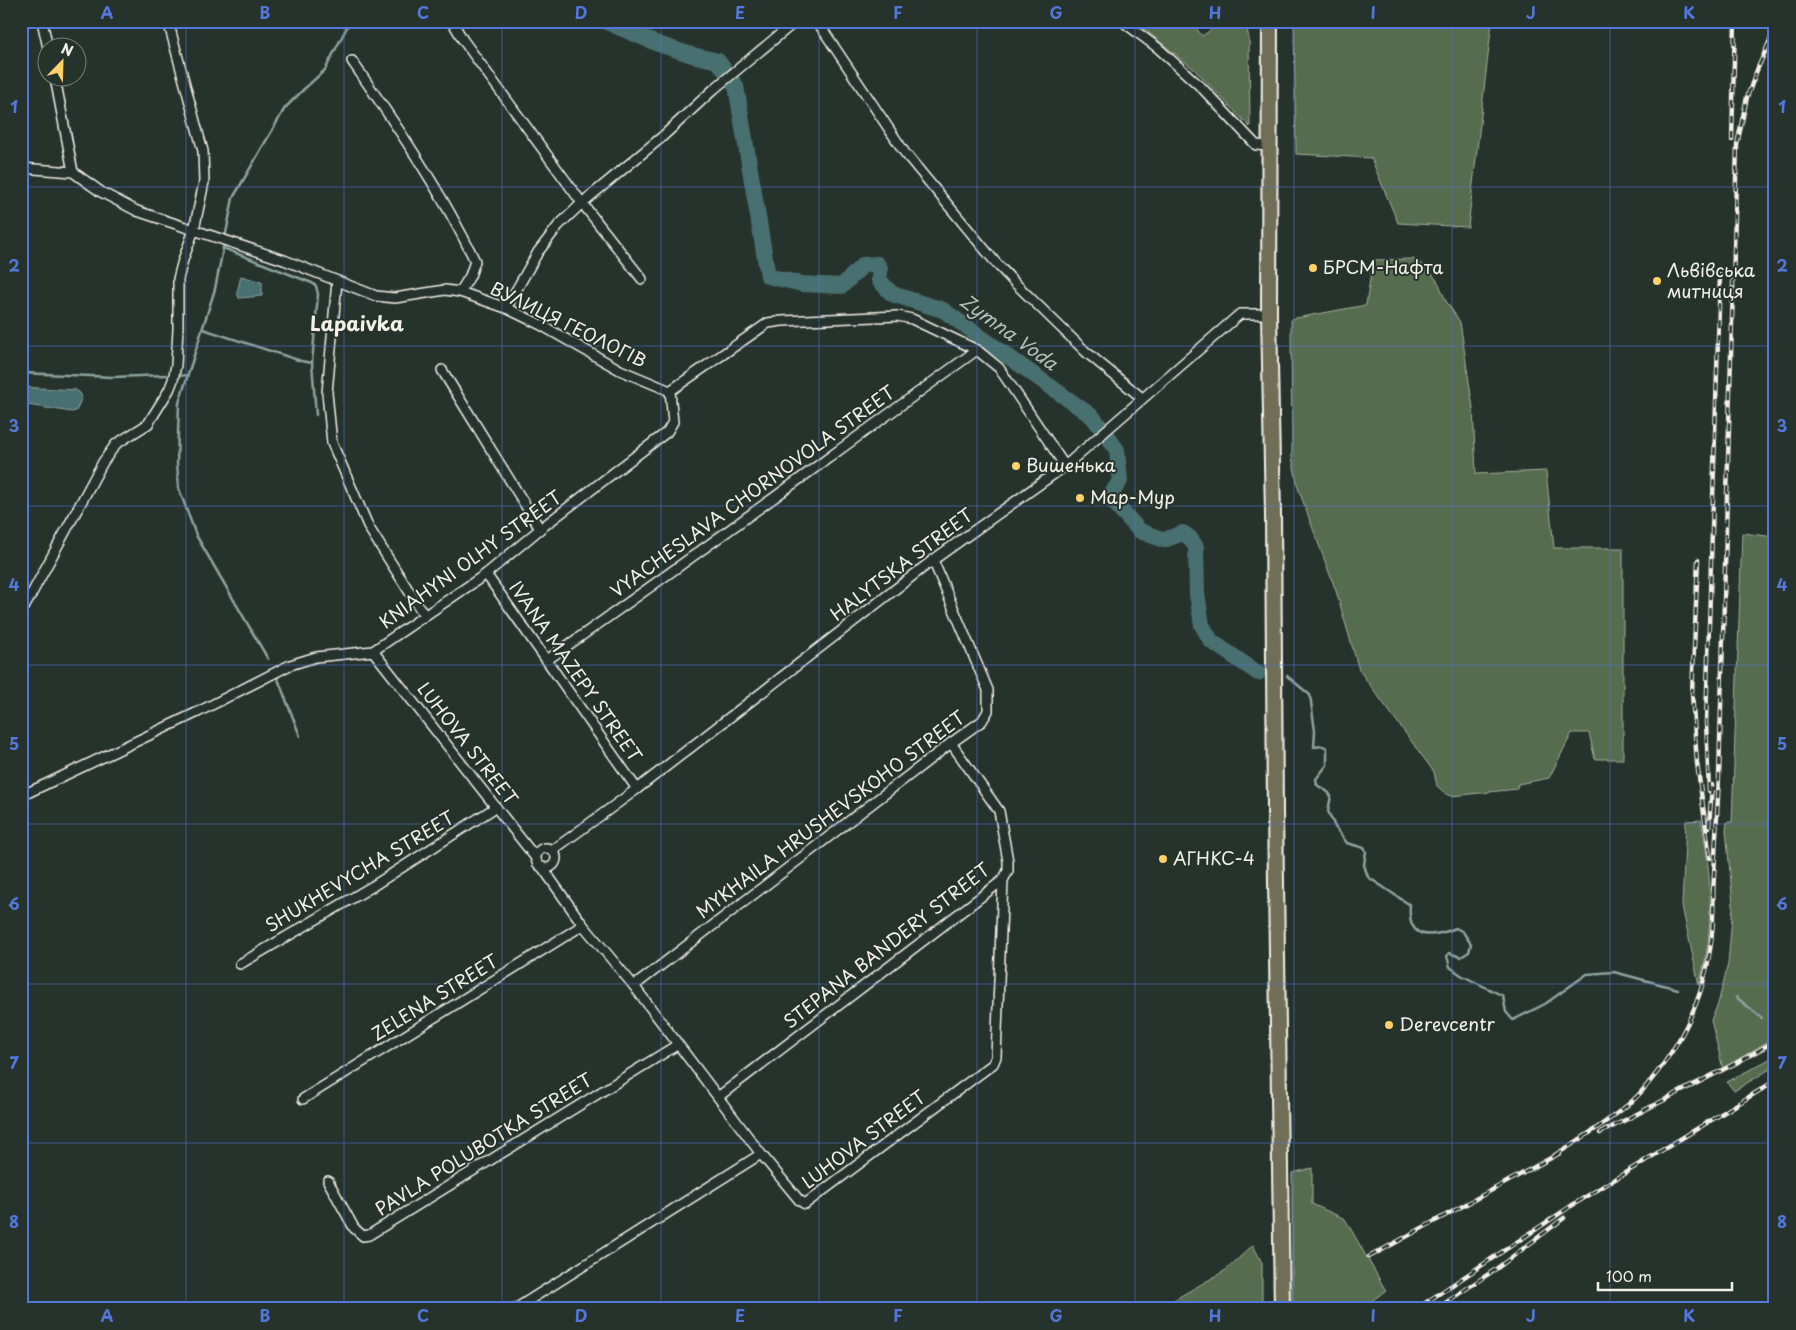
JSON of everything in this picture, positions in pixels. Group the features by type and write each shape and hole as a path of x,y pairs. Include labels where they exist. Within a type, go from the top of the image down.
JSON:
{"highway":[{"path":"1270,21 1269,314 1274,514 1282,1309"}],"street":[{"path":"42,21 46,38"},
{"path":"25,606 103,462 116,444 148,424 169,390 176,365 178,280 185,253 194,230 204,182 203,151 168,21"},
{"path":"452,21 582,203 642,279"},
{"path":"506,308 538,252 551,234 582,203 662,137 714,89 796,21"},
{"path":"818,21 906,153 996,263 1086,352 1142,398"},
{"path":"1122,21 1158,48 1202,88 1256,145 1270,146"},
{"path":"352,61 392,118 430,179 455,221 474,261 474,268 460,292"},
{"path":"21,168 73,172 57,88"},
{"name":"ВУЛИЦЯ ГЕОЛОГІВ","path":"73,172 101,192 137,211 284,260 376,296 395,298 444,290 460,292 506,308 563,337 620,370 670,391"},
{"path":"337,281 328,393 332,443 368,528 424,615"},
{"name":"HALYTSKA STREET","path":"553,850 637,789 933,560 1064,466 1240,314 1269,314"},
{"path":"670,391 768,324 782,321 898,316 912,319 977,350 999,368 1064,466"},
{"name":"VYACHESLAVA CHORNOVOLA STREET","path":"547,660 653,586 977,350"},
{"path":"442,370 540,529"},
{"name":"KNIAHYNI OLHY STREET","path":"21,796 305,659 373,651 486,574 540,529 667,432 673,422 670,391"},
{"name":"MYKHAILA HRUSHEVSKOHO STREET","path":"634,986 951,742 982,721 988,711 988,690 933,560"},
{"name":"IVANA MAZEPY STREET","path":"486,574 637,789"},
{"name":"LUHOVA STREET","path":"373,651 535,857"},
{"name":"STEPANA BANDERY STREET","path":"718,1097 1003,880 1008,871 1008,861 999,811 951,742"},
{"name":"SHUKHEVYCHA STREET","path":"240,964 373,886 496,807"},
{"path":"546,847 553,850 556,857 554,864 546,868 538,865 535,857 536,853 546,847"},
{"name":"LUHOVA STREET","path":"542,867 583,925 634,986 761,1154 799,1200 805,1204 993,1064 996,1057 1003,880"},
{"name":"ZELENA STREET","path":"304,1099 583,925"},
{"name":"PAVLA POLUBOTKA STREET","path":"328,1180 354,1228 363,1236 369,1235 677,1045"},
{"path":"515,1309 761,1154"}],"green space":[{"path":"1134,21 1191,21 1202,36 1224,21 1245,21 1249,38 1250,127 1195,70"},
{"path":"1294,21 1492,21 1468,227 1398,223 1371,158 1296,154"},
{"path":"1413,259 1429,269 1460,322 1473,408 1476,474 1546,471 1554,548 1623,548 1623,759 1595,759 1589,733 1572,733 1549,778 1518,784 1517,789 1452,796 1446,794 1437,786 1434,772 1359,670 1336,591 1298,488 1292,457 1291,319 1366,305 1373,260"},
{"path":"1742,533 1775,537 1775,1037 1723,1069 1711,1020 1718,1004 1728,964 1733,905 1726,830 1727,822 1732,822"},
{"path":"1701,820 1708,861 1710,924 1708,944 1699,985 1682,906 1686,821"},
{"path":"1775,1056 1775,1066 1734,1091 1727,1082"},
{"path":"1312,1168 1312,1204 1345,1219 1386,1291 1359,1309 1292,1309 1292,1173"},
{"path":"1253,1245 1262,1263 1262,1309 1158,1309 1226,1270"}],"water":[{"path":"241,276 262,282 262,296 239,298 237,293"},
{"path":"21,387 76,390 82,397 76,411 72,412 21,404"}],"waterway":[{"path":"268,659 196,535 179,489 177,463 179,403 215,289 233,198 285,108 325,70 350,21"},
{"name":"Zymna Voda","path":"604,21 658,44 718,61 726,72"},
{"name":"Zymna Voda","path":"732,81 736,86 768,276 802,284 842,286 863,265 877,264 880,268 879,280 892,294 943,310 1093,417 1117,450 1120,481 1109,497 1140,531 1164,540 1183,533 1190,538 1196,547 1197,594 1202,625 1211,641 1258,673"},
{"path":"223,248 316,286 318,294 312,363 316,415"},
{"path":"203,329 312,363"},
{"path":"21,373 113,377 166,375"},
{"path":"178,376 188,375"},
{"path":"1287,676 1310,695 1315,731 1314,747 1323,746 1327,748 1327,765 1316,779 1317,785 1331,796 1328,811 1335,827 1347,843 1364,848 1366,851 1364,865 1368,877 1410,905 1412,925 1417,931 1430,935 1456,928 1463,932 1471,944 1469,952 1461,957 1449,953 1447,956 1450,967 1461,975 1503,996 1506,1012 1513,1020 1545,1004 1587,974 1614,972 1678,989"},
{"path":"278,679 300,736"},
{"path":"1736,997 1762,1018"}],"railway":[{"path":"1732,140 1735,21"},
{"path":"1713,894 1719,777 1737,145 1747,97 1775,29"},
{"path":"1709,791 1706,722 1720,275"},
{"path":"1698,560 1692,693 1697,763 1710,858"},
{"path":"1709,827 1712,785"},
{"path":"1555,1155 1603,1124 1634,1099 1676,1046 1696,1004 1703,982 1712,936 1713,888"},
{"path":"1600,1133 1775,1041"},
{"path":"1416,1309 1571,1206 1775,1081"},
{"path":"1369,1257 1560,1153"},
{"path":"1436,1309 1496,1269 1564,1218"}],"place":[{"name":"БРСМ-Нафта","path":"1313,268"},
{"name":"Львівська митниця","path":"1657,281"},
{"name":"Вишенька","path":"1016,466"},
{"name":"Мар-Мур","path":"1080,498"},
{"name":"АГНКС-4","path":"1163,859"},
{"name":"Derevcentr","path":"1389,1025"}],"district":[{"name":"Lapaivka","path":"357,324"}]}
